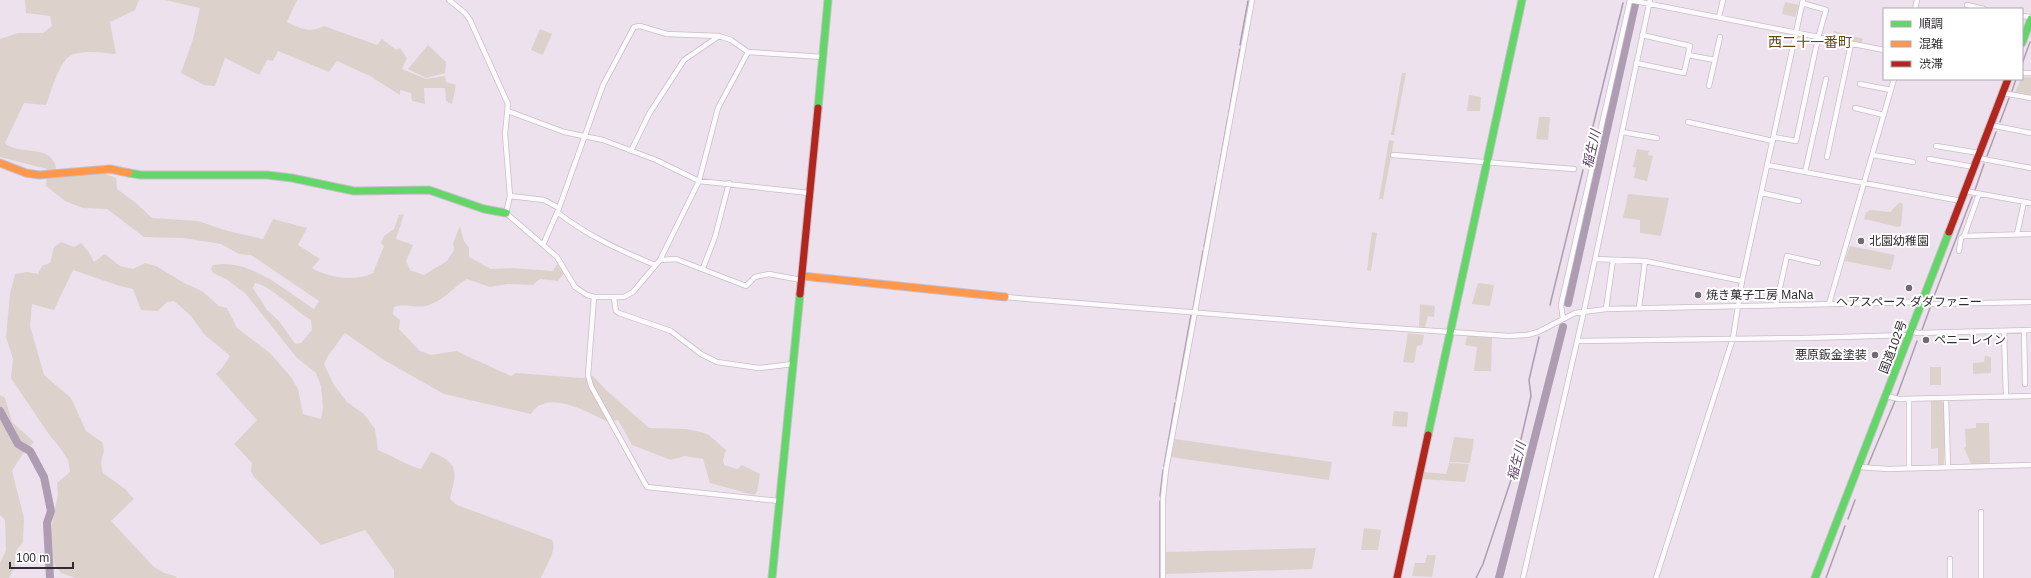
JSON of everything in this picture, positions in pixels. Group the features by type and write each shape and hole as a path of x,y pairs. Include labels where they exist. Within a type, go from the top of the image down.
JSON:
{"main road":[{"path":"772,578 828,0"},
{"path":"1397,578 1522,0"},
{"path":"2026,33 2031,18"},
{"name":"国道102号","path":"1815,578 2008,80"},
{"path":"0,163 26,173 40,175 110,169 141,174 267,175 292,178 354,191 430,190 484,209 506,213"},
{"path":"801,278 1005,297"}],"street":[{"path":"449,0 465,13 473,26 508,104 504,134 510,196 506,213 557,257 574,287 586,295 594,297 624,297 633,292 660,260 699,181 718,108 748,52"},
{"path":"1163,578 1163,498 1166,470 1252,0"},
{"path":"1563,319 1561,305 1631,0 1649,2 1794,34 1883,50"},
{"path":"1718,17 1723,0"},
{"path":"1523,578 1578,341 1649,2"},
{"path":"1656,578 1733,338 1742,281 1768,165 1773,139 1794,34 1802,2 1826,10 1818,38 1796,141 1773,139 1688,122"},
{"path":"1967,6 1978,8"},
{"path":"543,245 558,210 603,85 634,26 640,26 667,34 719,36 731,40 748,52 823,57"},
{"path":"1636,63 1684,73 1690,46 1642,35"},
{"path":"631,151 649,114 684,60 719,36"},
{"path":"1709,86 1720,37"},
{"path":"1827,157 1851,44"},
{"path":"1688,55 1714,60"},
{"path":"1805,172 1826,78"},
{"path":"1829,304 1894,80"},
{"path":"1860,84 1891,90"},
{"path":"2003,92 2031,98"},
{"path":"1855,108 1884,115"},
{"path":"508,111 554,129 603,140 656,160 699,181 729,183 809,193"},
{"path":"1990,125 2031,133"},
{"path":"1622,132 1657,138"},
{"path":"1936,146 2031,168"},
{"path":"1393,155 1574,169"},
{"path":"1873,155 1913,162"},
{"path":"1929,159 1974,167"},
{"path":"1768,165 1961,201"},
{"path":"703,268 714,237 729,183"},
{"path":"1965,191 2031,203"},
{"path":"1762,193 1799,201"},
{"path":"1959,251 1961,238 1964,236 1979,194"},
{"path":"510,196 544,200 558,210 568,221 610,245 655,265"},
{"path":"2017,234 2024,202"},
{"path":"1964,236 2031,234"},
{"path":"1776,305 1787,256 1818,263"},
{"path":"660,260 676,259 703,268 746,286 755,277 769,274 801,278"},
{"path":"1595,259 1645,262 1742,281"},
{"path":"1606,309 1613,260"},
{"path":"1639,308 1645,262"},
{"path":"594,297 588,374 591,386 647,487 779,501"},
{"path":"1005,297 1362,326 1509,336 1527,335 1542,330 1563,319 1584,311 1606,309 1922,302 1935,304 2031,302"},
{"path":"614,298 615,306 619,313 671,331 710,360 759,368 793,364"},
{"path":"2024,330 2025,384"},
{"path":"1578,341 2031,330"},
{"path":"2004,331 2006,396"},
{"path":"1886,396 1909,398 1946,398 2031,396"},
{"path":"1909,398 1909,467"},
{"path":"1946,398 1948,467"},
{"path":"1859,467 2031,465"},
{"path":"1981,512 1981,578"},
{"path":"1950,559 1950,578"}],"shaded area":[{"path":"25,0 139,0 135,10 110,22 116,54 86,52 75,54 66,59 62,64 46,105 24,103 5,143 10,147 38,152 50,157 56,165 57,178 103,173 116,178 117,189 136,203 152,218 198,221 228,231 263,239 273,219 307,228 298,245 320,259 312,268 326,274 342,278 366,276 373,273 384,246 381,243 384,236 394,229 399,215 404,214 396,239 413,245 406,261 410,270 424,275 447,261 454,250 453,243 460,226 464,241 469,248 469,257 491,269 513,268 553,271 557,264 564,273 558,281 540,279 533,285 507,284 490,287 467,279 442,298 431,304 425,306 406,305 394,307 393,314 400,320 399,329 420,351 431,355 456,351 511,376 516,373 582,378 593,376 606,390 649,428 686,429 709,435 726,450 723,460 724,465 737,469 742,465 760,474 757,492 754,495 710,483 703,459 685,456 671,460 632,445 618,420 608,422 593,414 566,404 548,403 540,405 531,414 444,394 384,360 345,333 324,364 334,385 347,402 364,414 375,429 378,450 421,469 431,452 441,456 452,465 454,470 455,476 450,499 457,505 552,540 553,544 550,559 541,578 394,578 394,570 365,530 321,545 254,477 251,471 252,463 234,444 257,420 216,374 230,356 204,334 191,316 174,301 167,302 158,311 141,310 133,289 110,283 73,270 54,310 32,304 30,326 44,375 71,398 86,431 102,442 104,450 101,463 103,473 125,489 134,499 111,521 154,567 177,578 76,578 61,573 54,564 51,530 58,494 57,483 70,472 68,460 11,378 13,359 6,337 10,294 15,274 27,272 38,274 42,266 50,263 54,247 61,242 74,247 81,243 88,251 94,262 105,254 120,266 133,269 145,263 156,266 186,284 202,291 219,306 227,308 237,328 270,353 291,377 298,389 303,414 321,419 323,408 321,386 316,373 297,358 245,293 226,279 213,273 211,268 213,265 227,264 241,266 254,271 279,285 314,309 319,301 251,255 239,254 221,244 183,238 144,237 107,209 83,208 65,201 46,186 47,169 0,157 0,39 18,33 43,33 52,26 50,16 26,13","holes":["255,283 275,293 311,320 312,330 301,343 296,344 279,321 267,310 253,288"]},
{"path":"165,0 297,0 287,22 296,27 310,30 324,26 377,45 382,39 396,50 400,48 407,58 402,69 426,79 445,76 446,82 456,85 452,104 446,101 445,88 424,88 425,104 412,101 411,93 400,90 400,95 370,76 337,61 329,72 278,51 273,61 267,60 259,75 225,58 215,86 204,85 181,73 193,39 200,8"},
{"path":"1785,2 1799,5 1795,17 1782,14"},
{"path":"540,29 552,34 543,55 531,50"},
{"path":"1834,31 1863,39 1861,44 1833,38"},
{"path":"428,45 446,62 445,73 426,78 408,69"},
{"path":"1402,73 1406,73 1394,135 1391,135"},
{"path":"2023,77 2031,77 2031,95 2015,92 2021,80 2023,80"},
{"path":"1469,95 1481,97 1480,111 1467,111"},
{"path":"1539,117 1550,117 1548,140 1536,139"},
{"path":"1389,140 1394,141 1383,199 1379,199"},
{"path":"1637,149 1649,151 1648,155 1653,156 1647,181 1634,178 1636,168 1633,167"},
{"path":"1628,194 1669,198 1661,236 1640,233 1640,220 1623,218"},
{"path":"1900,202 1903,204 1901,226 1898,227 1864,219 1866,213 1870,210 1890,212"},
{"path":"1372,232 1377,233 1371,271 1367,270"},
{"path":"1850,246 1895,255 1891,270 1845,261"},
{"path":"1478,283 1494,285 1490,306 1472,304"},
{"path":"1420,304 1435,306 1434,317 1428,316 1425,327 1419,327"},
{"path":"1408,333 1424,335 1422,345 1417,346 1414,363 1403,362"},
{"path":"1467,335 1492,338 1491,371 1474,371 1477,347 1465,345"},
{"path":"1985,356 1991,357 1991,373 1973,374 1973,363 1984,362"},
{"path":"1930,367 1941,367 1941,385 1930,385"},
{"path":"0,395 5,398 12,422 34,442 22,455 12,471 24,518 23,542 16,551 15,567 9,578 0,578 0,563 6,550 5,520 0,515"},
{"path":"1931,401 1942,401 1945,406 1944,465 1938,465 1938,448 1931,449"},
{"path":"1394,411 1408,412 1407,427 1392,426"},
{"path":"1976,423 1989,423 1990,464 1971,464 1964,448 1966,447 1965,429 1976,428"},
{"path":"1454,437 1474,439 1470,463 1449,462"},
{"path":"1175,439 1332,462 1329,480 1171,457"},
{"path":"1449,463 1469,464 1465,482 1422,479 1423,472 1446,474"},
{"path":"1364,528 1381,530 1378,550 1361,550"},
{"path":"1316,548 1312,569 1166,574 1166,552"},
{"path":"1427,555 1436,555 1432,577 1412,576 1415,563 1425,563"}],"waterway":[{"name":"稲生川","path":"1568,303 1636,0"},
{"path":"1240,45 1248,1"},
{"path":"1584,163 1623,3"},
{"path":"2023,61 2030,42"},
{"path":"1229,112 1240,49"},
{"path":"2012,91 2016,80"},
{"path":"2000,122 2009,98"},
{"path":"1217,179 1228,117"},
{"path":"1987,156 1996,132"},
{"path":"1975,190 1984,164"},
{"path":"1550,305 1583,170"},
{"path":"1204,247 1216,183"},
{"path":"1933,299 1972,197"},
{"path":"1193,309 1203,251"},
{"path":"1922,330 1930,308"},
{"path":"1176,399 1191,315"},
{"name":"稲生川","path":"1499,578 1563,327"},
{"path":"1476,578 1483,564 1513,474 1531,396 1529,380 1539,337"},
{"path":"1897,396 1917,341"},
{"path":"1868,465 1895,401"},
{"path":"1164,466 1175,403"},
{"path":"0,411 18,444 30,451 44,477 51,511 47,523 50,578"},
{"path":"1160,496 1163,470"},
{"path":"1848,519 1855,500"},
{"path":"1160,501 1160,578"},
{"path":"1826,578 1845,526"}],"traffic: fast":[{"path":"818,108 828,0"},
{"path":"1428,435 1522,0"},
{"path":"2023,40 2031,19"},
{"path":"129,173 141,175 267,175 292,178 354,191 429,190 484,209 506,213"},
{"path":"1815,578 1949,232"},
{"path":"772,578 800,294"}],"traffic: slow":[{"path":"0,163 26,173 39,175 110,169 129,173"},
{"path":"802,276 1005,297"}],"traffic: jam":[{"path":"1949,232 2008,80"},
{"path":"800,294 818,108"},
{"path":"1397,578 1428,435"}],"place":[{"name":"北園幼稚園","path":"1861,241"},
{"name":"ヘアスペース ダダファニー","path":"1909,288"},
{"name":"焼き菓子工房 MaNa","path":"1698,295"},
{"name":"ペニーレイン","path":"1926,340"},
{"name":"悪原鈑金塗装","path":"1875,355"}],"district":[{"name":"西二十一番町","path":"1810,42"}]}
